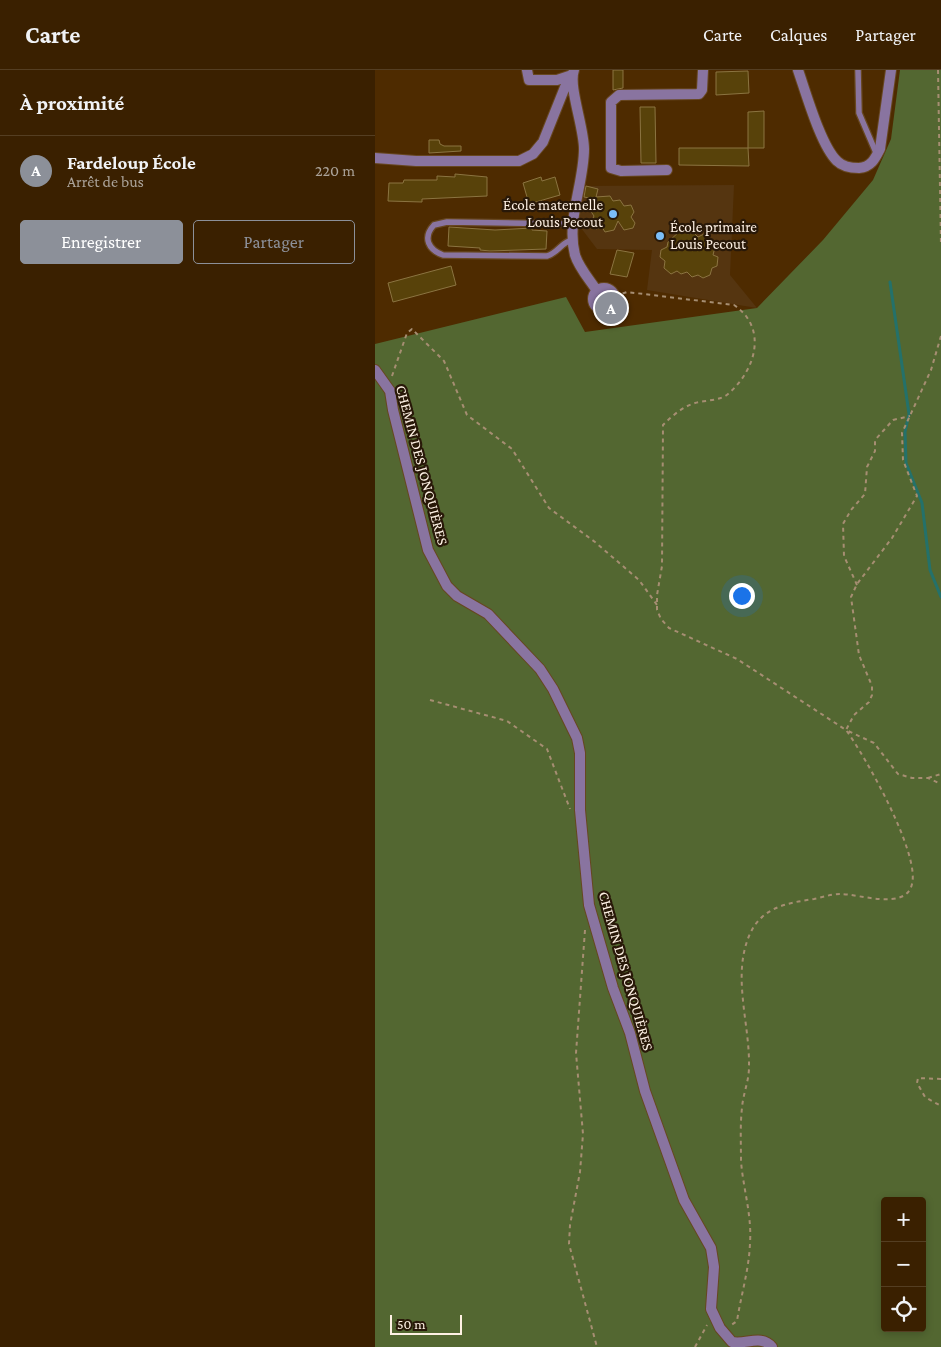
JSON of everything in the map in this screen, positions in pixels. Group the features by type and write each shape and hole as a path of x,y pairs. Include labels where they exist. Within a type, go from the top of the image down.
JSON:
{"street":[{"path":"527,70 529,80 557,80 573,75"},
{"path":"667,170 621,171 611,168 611,102 619,95 699,94 702,90 703,70"},
{"path":"798,70 825,144 836,160 848,167 862,168 868,166 877,155 884,130 891,70"},
{"path":"375,158 416,161 519,161 533,154 543,142 565,86 573,75"},
{"path":"573,75 583,128 584,150 573,240 578,262 597,291"},
{"path":"605,288 613,292 615,296 611,308 607,310 599,309 593,298 597,291 605,288"},
{"name":"CHEMIN DES JONQUIÈRES","path":"375,370 388,387 428,550 447,586 457,596 488,614 540,669 553,688 577,738 580,753 580,810 589,906 613,988 630,1033 645,1091 684,1200 711,1248 714,1267 710,1299 718,1324"},
{"path":"718,1324 732,1342 759,1340 768,1343 772,1347"}],"lane":[{"path":"858,70 859,113 877,155"},
{"path":"573,240 565,242 557,252 547,256 443,255 434,252 429,246 428,237 434,226 447,222 574,224"}],"path":[{"path":"938,70 941,246"},
{"path":"615,296 627,292 734,305 746,313 753,326 753,363 727,395 685,407 663,425 662,566 657,605"},
{"path":"388,387 407,333 412,330 444,361 467,415 512,449 549,508 595,542 639,580 657,605 661,619 669,628 737,659 846,730 874,743 898,774 912,778 928,778 941,774"},
{"path":"846,730 854,715 869,702 872,695 872,686 859,655 851,597 857,585 892,538 917,496 903,460 902,433 931,370 941,336"},
{"path":"857,585 845,556 843,524 851,510 865,494 867,467 875,451 875,440 893,420 910,416"},
{"path":"429,700 507,721 547,749 567,804 571,809 580,810"},
{"path":"695,1347 706,1326 737,1321 747,1276 751,1242 748,1204 741,1161 742,1108 749,1068 742,972 750,935 760,920 783,904 840,894 889,900 904,896 910,890 913,882 912,868 901,828 856,743 846,730"},
{"path":"928,778 941,784"},
{"path":"586,927 576,1052 583,1134 580,1172 569,1225 569,1244 597,1347"},
{"path":"941,1079 918,1078 917,1083 925,1097 941,1106"}],"shaded area":[{"name":"École primaire Louis Pecout","path":"734,185 730,275 757,308 647,290 652,250 597,249 578,224 584,186"}],"green space":[{"path":"900,70 941,70 941,1347 375,1347 375,344 566,297 585,332 757,308 823,240 873,180 891,139"}],"building":[{"path":"613,70 623,70 623,88 613,90"},
{"path":"748,71 749,93 716,95 716,72"},
{"path":"640,107 655,107 656,163 641,163"},
{"path":"764,111 764,148 748,148 748,112"},
{"path":"429,140 439,140 440,144 444,146 461,146 461,151 429,153"},
{"path":"679,148 748,148 749,166 679,165"},
{"path":"455,174 487,177 487,196 422,199 422,202 388,201 389,183 403,183 404,180 437,180 437,176 455,177"},
{"path":"541,177 542,181 555,177 560,195 529,204 523,183"},
{"path":"586,186 598,189 596,197 610,196 613,201 620,200 624,206 631,205 634,212 631,217 635,223 633,228 624,230 618,221 614,230 605,232 602,227 596,229 591,222 594,216 590,210 595,199 584,197"},
{"path":"449,227 495,230 532,228 532,230 547,231 546,249 490,251 480,250 480,248 448,246"},
{"path":"681,230 688,234 693,232 698,237 704,234 710,238 709,243 715,247 713,255 718,257 717,266 712,268 710,275 703,278 698,275 692,277 687,272 681,274 677,271 671,274 664,268 665,261 660,257 661,250 667,247 668,242"},
{"path":"617,250 634,253 627,277 610,274"},
{"path":"451,266 456,285 393,302 388,283"}],"waterway":[{"path":"890,282 909,414 905,432 906,463 922,503 930,570 941,597"}],"place":[{"name":"École maternelle Louis Pecout","path":"613,214"},
{"name":"École primaire Louis Pecout","path":"660,236"},
{"name":"Fardeloup École","path":"611,308"}]}
